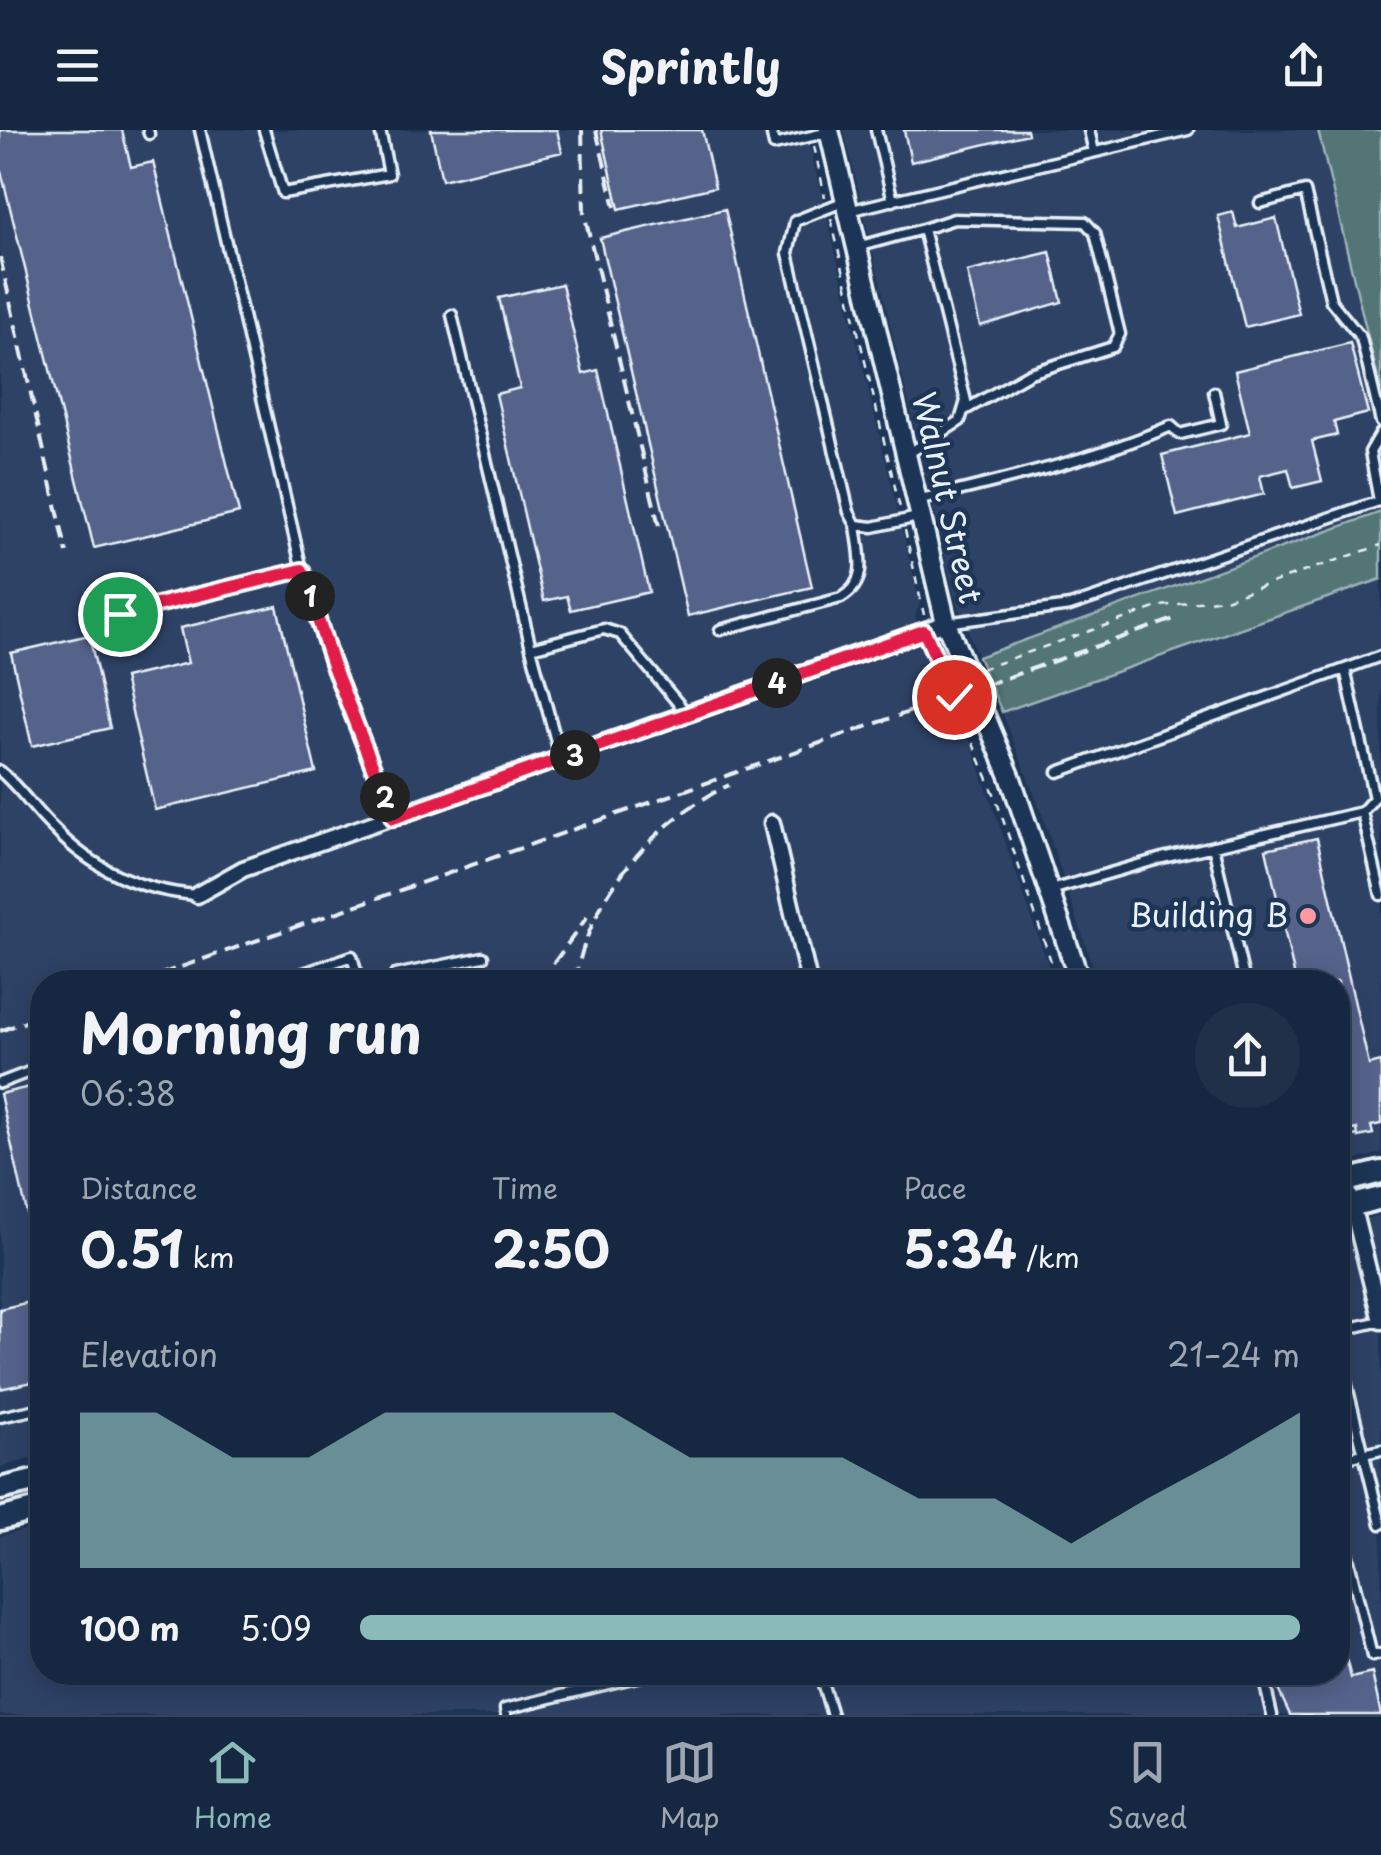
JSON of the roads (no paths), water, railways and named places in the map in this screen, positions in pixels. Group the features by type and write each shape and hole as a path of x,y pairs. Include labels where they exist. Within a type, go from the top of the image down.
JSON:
{"main road":[{"path":"1350,1180 1381,1172"},
{"path":"1350,1207 1381,1198"},
{"path":"0,1489 30,1481"},
{"path":"0,1519 30,1511"}],"street":[{"name":"Walnut Street","path":"823,133 840,206 856,248 906,455 913,512 946,624 1010,776 1076,970"},
{"path":"196,895 243,869 946,624"},
{"path":"772,824 806,970"},
{"path":"1350,1224 1381,1321"}],"lane":[{"path":"200,130 302,570 332,663 393,818"},
{"path":"264,130 283,193 389,174 380,130"},
{"path":"771,130 774,146 823,133"},
{"path":"876,130 893,200"},
{"path":"1088,130 1094,152"},
{"path":"720,630 841,598 855,590 862,574 856,525 849,512 788,254 796,221 840,206 893,200 1188,130"},
{"path":"1260,202 1305,191 1331,301 1361,338 1381,422"},
{"path":"856,248 954,218 1086,222 1095,234 1120,334 1113,347 1030,373 965,410 960,421 906,455"},
{"path":"922,229 965,410"},
{"path":"452,315 531,648 562,760"},
{"path":"856,525 913,512 1134,442 1171,426 1180,434 1221,424 1214,392"},
{"path":"946,624 1070,606 1380,500 1370,452 1381,433"},
{"path":"120,614 302,570"},
{"path":"531,648 604,629 620,634 688,715"},
{"path":"1058,772 1381,656"},
{"path":"1049,891 1213,846 1362,812 1374,798 1376,784 1345,669"},
{"path":"0,772 56,833 122,879 154,892 196,895"},
{"path":"1362,812 1381,896"},
{"path":"1213,846 1241,970"},
{"path":"312,970 352,956 356,970"},
{"path":"423,970 483,957"},
{"path":"0,1082 30,1071"},
{"path":"1350,1328 1381,1321"},
{"path":"1350,1400 1381,1524"},
{"path":"0,1418 30,1411"},
{"path":"1350,1457 1381,1450"},
{"path":"1350,1565 1372,1656 1381,1654"},
{"path":"506,1715 505,1709 604,1685"},
{"path":"822,1685 832,1715"},
{"path":"1265,1685 1272,1715"}],"railway":[{"path":"582,130 584,213 659,526"},
{"path":"596,130 615,207"},
{"path":"0,257 67,553"},
{"path":"172,970 1177,618"},
{"path":"578,970 594,921 628,866 674,819 729,785"},
{"path":"549,970 587,917"},
{"path":"0,1031 30,1020"}],"place":[{"name":"Building B","path":"1308,916"}]}
